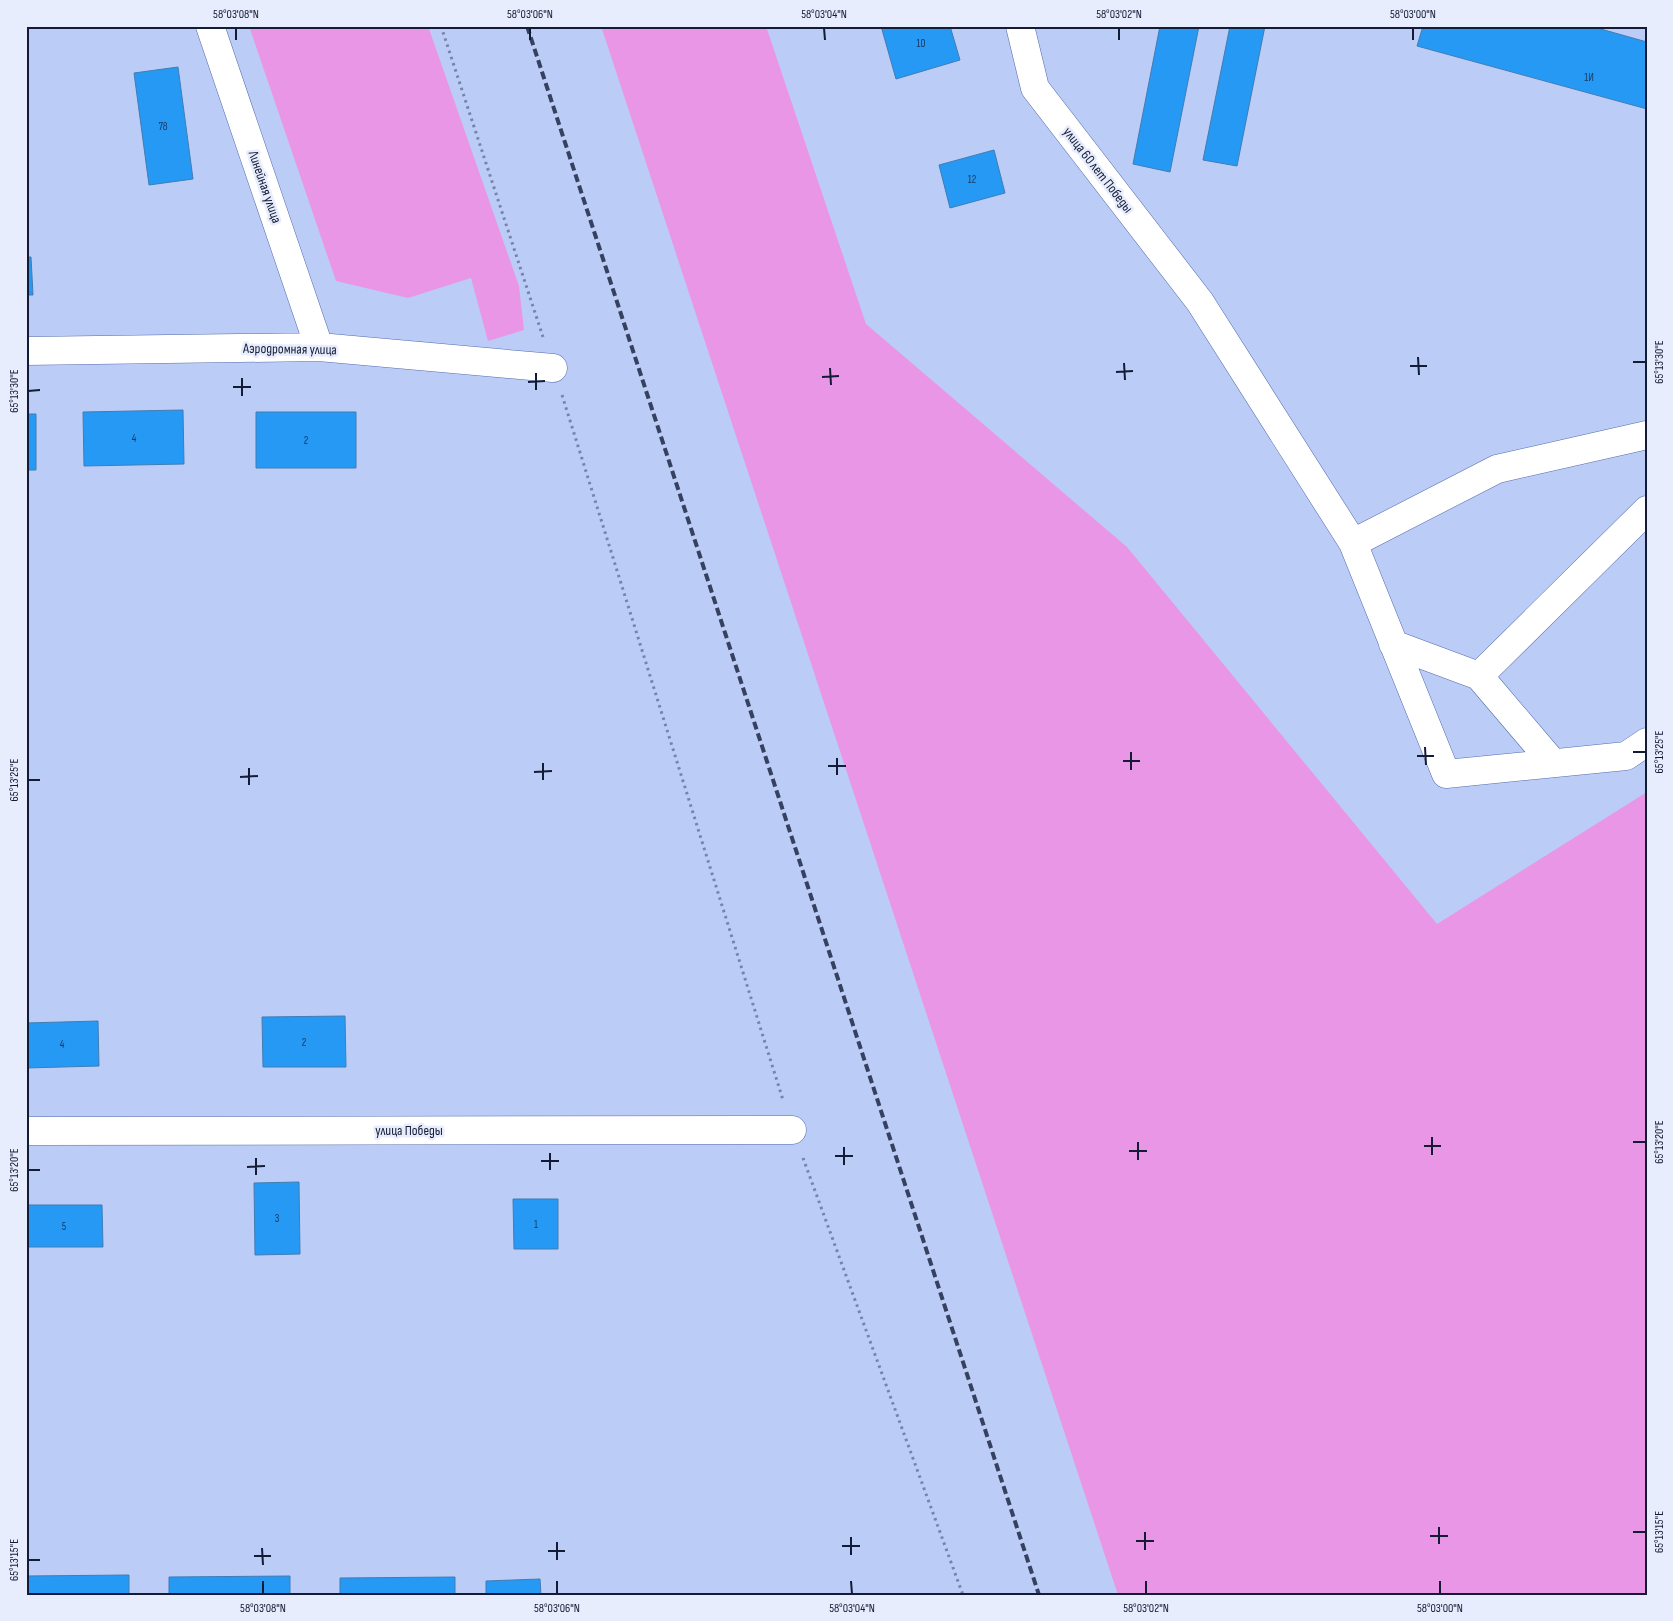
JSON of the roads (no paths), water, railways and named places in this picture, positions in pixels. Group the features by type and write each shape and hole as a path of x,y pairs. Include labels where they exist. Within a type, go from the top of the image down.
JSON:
{"street":[{"name":"Линейная улица","path":"210,26 319,347"},
{"name":"улица 60 лет Победы","path":"1020,26 1035,88 1200,302 1353,543 1446,774 1553,763"},
{"name":"Аэродромная улица","path":"26,351 319,347 553,368"},
{"path":"1353,543 1497,469 1647,435"},
{"path":"1479,676 1647,510"},
{"path":"1393,644 1479,676 1553,763 1626,756 1647,742"},
{"name":"улица Победы","path":"26,1131 792,1130"}],"railway":[{"path":"527,26 1039,1595"}]}
